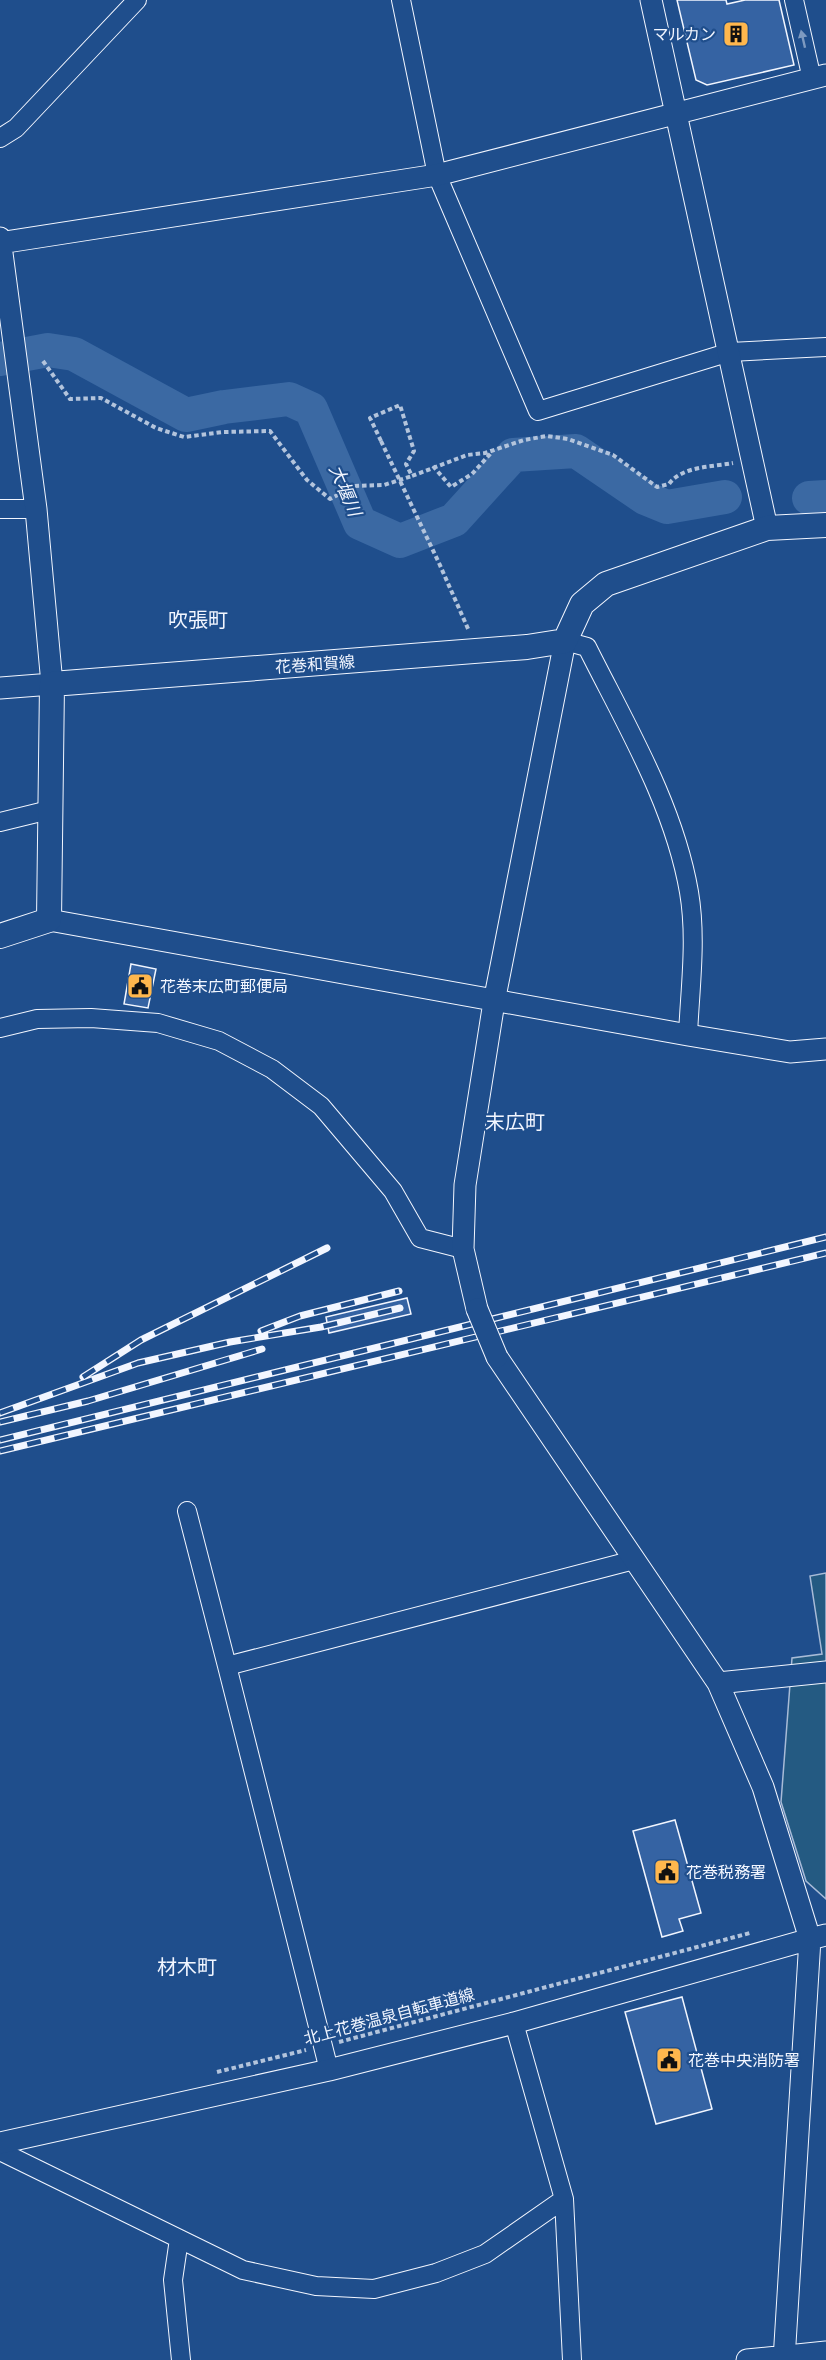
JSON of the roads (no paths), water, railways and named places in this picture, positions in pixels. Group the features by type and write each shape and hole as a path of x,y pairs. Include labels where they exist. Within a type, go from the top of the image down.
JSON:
{"main road":[{"path":"565,641 582,604 606,584 767,528 826,525"},
{"name":"花巻和賀線","path":"52,684 478,651 565,641"},
{"path":"0,936 49,920 52,684"}],"street":[{"path":"0,138 16,128 137,0"},
{"path":"401,0 437,175 538,411 730,352 826,347"},
{"path":"651,0 767,528"},
{"path":"0,688 52,684 36,509 1,241 437,175 819,77 794,0"},
{"path":"0,509 36,509"},
{"path":"688,1035 692,928 689,892 673,831 650,775 587,647 565,641 494,1002 465,1185 463,1249 477,1309 497,1357 718,1683 763,1787 818,1937 784,2357"},
{"path":"0,822 49,810"},
{"path":"49,920 494,1002 790,1052 826,1049"},
{"path":"0,1028 37,1019 91,1017 158,1023 219,1041 272,1069 321,1106 393,1191 420,1238 463,1249"},
{"path":"187,1511 328,2070"},
{"path":"227,1666 634,1560"},
{"path":"718,1683 826,1672"},
{"path":"0,2144 328,2070 514,2023 818,1937"},
{"path":"514,2023 564,2199 572,2360"},
{"path":"0,2151 243,2270 316,2286 374,2289 436,2273 484,2254 564,2199"},
{"path":"179,2239 173,2280 181,2360"},
{"path":"747,2360 826,2352"}],"waterway":[{"name":"大堰川","path":"0,359 48,350 74,354 186,415 224,407 289,399 311,409 360,523 400,541 454,520 513,455 576,451 645,498 667,507 725,497"},
{"name":"大堰川","path":"809,498 826,497"}],"railway":[{"path":"0,1440 826,1237"},
{"path":"83,1377 141,1340 327,1248"},
{"path":"0,1451 826,1253"},
{"path":"261,1331 300,1316 399,1291"},
{"path":"0,1413 138,1363 230,1342 321,1327 400,1308"},
{"path":"0,1422 88,1401 262,1349"}],"place":[{"name":"マルカン","path":"736,34"},
{"name":"花巻末広町郵便局","path":"140,986"},
{"name":"花巻税務署","path":"667,1872"},
{"name":"花巻中央消防署","path":"669,2060"}],"district":[{"name":"吹張町","path":"198,619"},
{"name":"末広町","path":"515,1121"},
{"name":"材木町","path":"187,1966"}]}
